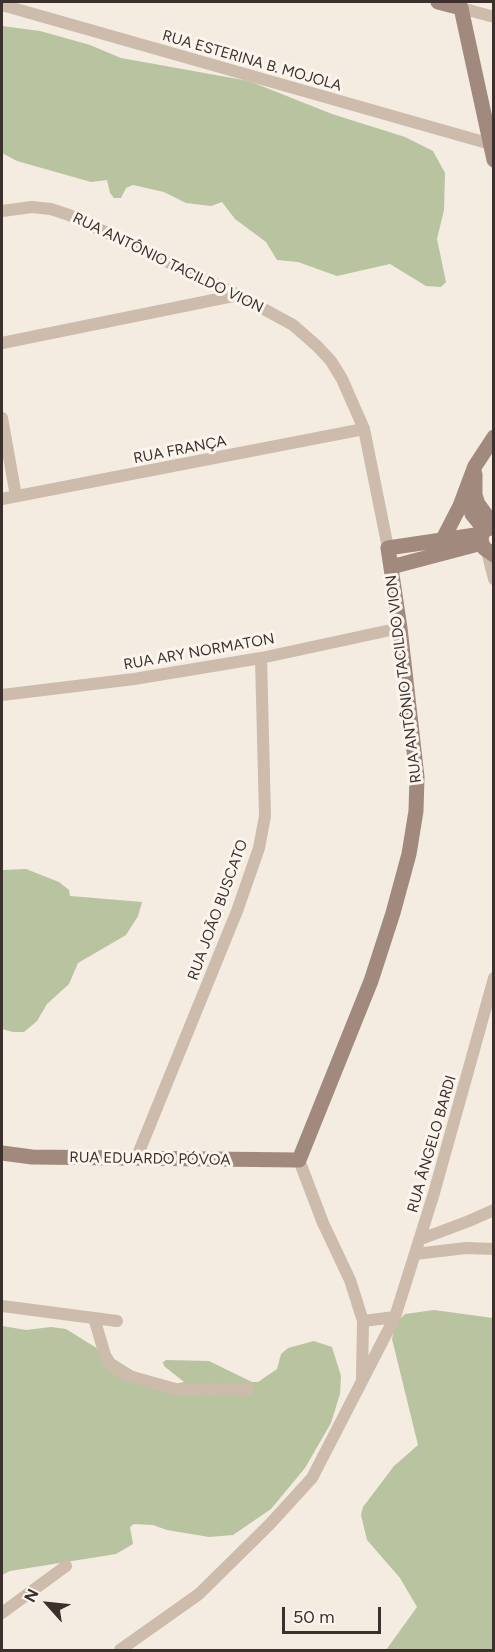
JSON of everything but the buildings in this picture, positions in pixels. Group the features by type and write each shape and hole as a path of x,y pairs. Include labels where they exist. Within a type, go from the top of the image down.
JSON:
{"street":[{"path":"438,2 494,17"},
{"name":"RUA ESTERINA B. MOJOLA","path":"2,5 492,145"},
{"path":"461,8 494,160"},
{"name":"RUA ANTÔNIO TACILDO VION","path":"2,211 32,207 51,209 69,215 238,295 293,325 331,361 342,379 364,429 391,567 417,777 416,811 409,854 371,981 299,1160"},
{"path":"2,343 238,295"},
{"path":"2,418 16,496"},
{"name":"RUA FRANÇA","path":"2,499 364,429"},
{"path":"443,539 457,513 475,466 494,437"},
{"path":"475,466 476,495 488,538 494,579"},
{"path":"466,489 469,508 488,538"},
{"path":"388,548 443,539 488,538"},
{"path":"391,567 488,538"},
{"name":"RUA ARY NORMATON","path":"2,695 135,679 261,658 399,628"},
{"name":"RUA JOÃO BUSCATO","path":"135,1159 237,911 259,848 265,816 261,658"},
{"name":"RUA ÂNGELO BARDI","path":"120,1650 199,1594 269,1525 312,1478 395,1317 421,1239 494,978"},
{"name":"RUA EDUARDO PÓVOA","path":"2,1153 32,1157 299,1160"},
{"path":"299,1160 323,1223 350,1280 363,1321 362,1382"},
{"path":"421,1239 494,1210"},
{"path":"415,1254 466,1248 494,1249"},
{"path":"2,1306 117,1321"},
{"path":"363,1321 395,1317"},
{"path":"94,1318 105,1355 112,1367 129,1376 179,1390 248,1389"},
{"path":"2,1613 66,1566"}],"green space":[{"path":"2,26 40,31 90,45 121,58 249,81 332,114 405,137 433,151 445,173 444,210 437,239 446,282 441,287 426,286 390,264 337,276 298,262 277,260 266,242 235,219 222,202 211,206 186,203 164,192 133,185 126,188 121,198 114,198 110,193 107,180 91,182 17,161 2,153"},
{"path":"26,869 59,882 69,890 70,896 142,902 138,916 126,935 78,963 69,984 47,1004 37,1021 24,1032 13,1032 2,1029 2,870"},
{"path":"434,1310 493,1318 493,1650 386,1650 417,1607 400,1578 367,1540 361,1515 363,1507 394,1466 418,1445 392,1339 396,1323 405,1314"},
{"path":"2,1326 26,1330 51,1327 66,1329 135,1372 175,1384 184,1382 164,1366 163,1362 166,1360 209,1361 252,1382 258,1382 277,1369 281,1354 288,1348 314,1341 332,1347 341,1376 340,1394 331,1423 305,1468 271,1509 233,1535 209,1537 167,1530 153,1525 134,1524 130,1527 133,1544 116,1554 10,1571 2,1575"}]}
